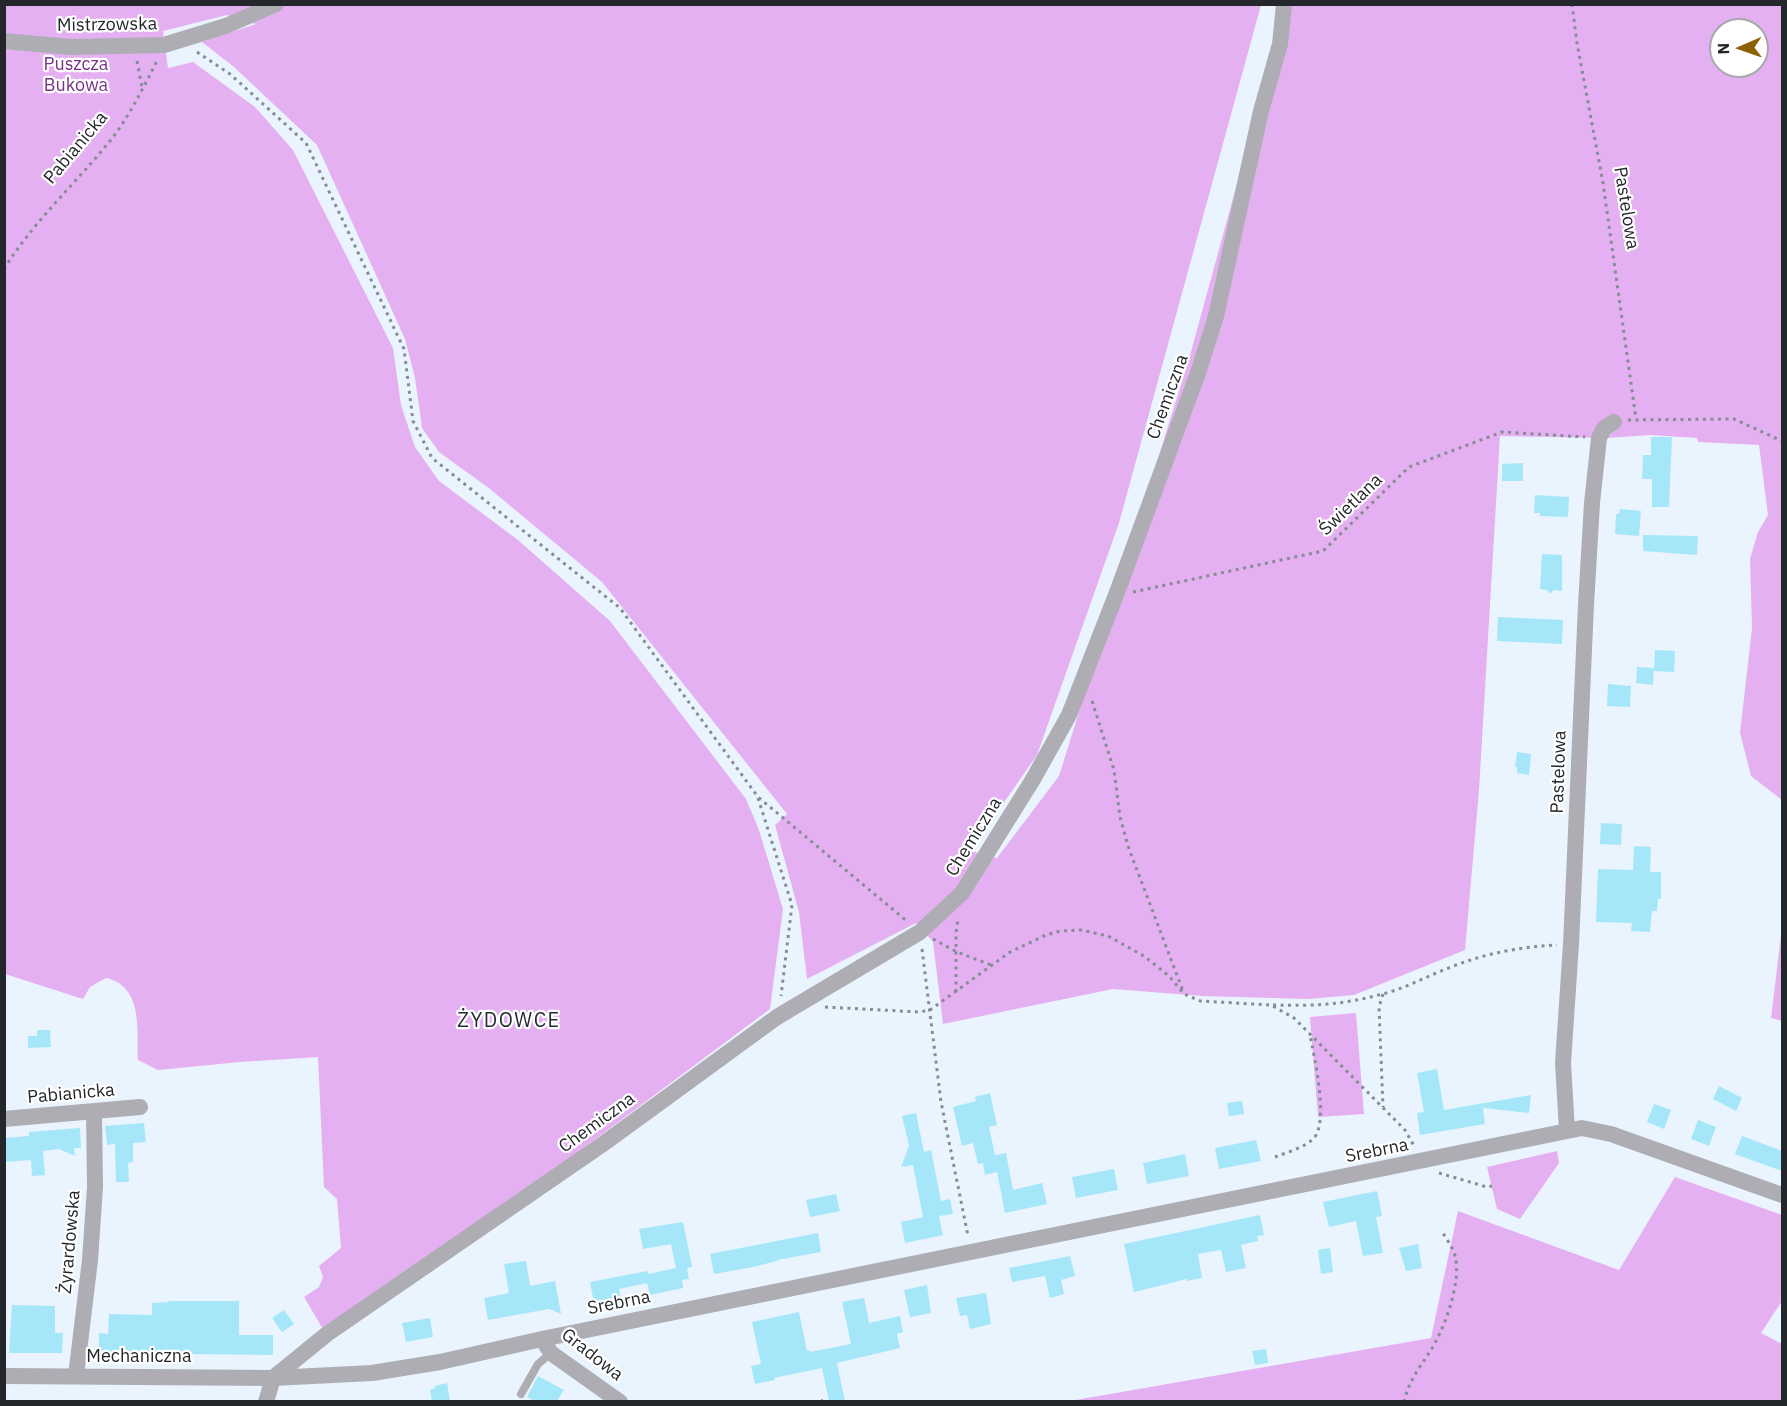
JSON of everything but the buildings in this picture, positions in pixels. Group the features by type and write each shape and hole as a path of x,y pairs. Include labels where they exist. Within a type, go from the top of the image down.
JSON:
{"street":[{"name":"Mistrzowska","path":"4,41 71,47 164,45 226,26 276,4"},
{"name":"Chemiczna","path":"273,1378 327,1334 603,1144 777,1017 920,932 962,893 1059,733 1089,667 1198,373 1215,316 1261,111 1280,44 1284,4"},
{"path":"1599,438 1604,428 1614,422"},
{"name":"Pastelowa","path":"1567,1130 1563,1063 1571,944 1586,605 1599,438"},
{"name":"Pabianicka","path":"4,1119 140,1107"},
{"name":"Żyrardowska","path":"75,1376 90,1260 95,1187 94,1111"},
{"name":"Srebrna","path":"273,1378 404,1370 547,1346 972,1252 1582,1128 1611,1134 1782,1195"},
{"name":"Gradowa","path":"547,1346 620,1401"},
{"name":"Mechaniczna","path":"4,1376 273,1378"},
{"path":"266,1401 273,1378"}],"lane":[{"path":"521,1394 547,1346"}],"path":[{"name":"Pastelowa","path":"1572,4 1603,183 1636,419 1734,419 1782,441"},
{"name":"Pabianicka","path":"4,269 36,224 112,139 143,89 164,45"},
{"path":"127,46 137,61 143,89"},
{"path":"192,49 231,74 306,143 404,349 413,421 432,458 620,608 758,796 920,932 957,952 991,965"},
{"name":"Świetlana","path":"1116,595 1323,551 1409,467 1502,432 1599,438"},
{"path":"1090,696 1114,770 1120,817 1129,849 1184,994"},
{"path":"758,796 792,905 784,982 777,1017"},
{"path":"957,992 956,933 962,893"},
{"path":"797,1006 919,1012 930,1010 1010,952 1060,931 1081,930 1108,936 1144,956 1169,976 1184,994 1200,1002 1271,1005 1320,1006 1348,1002 1383,994 1486,955 1528,947 1571,944"},
{"path":"920,932 941,1102 972,1252"},
{"path":"1383,994 1380,1007 1384,1109"},
{"path":"1271,1005 1294,1018 1405,1130 1420,1162"},
{"path":"1275,1157 1305,1144 1317,1133 1320,1112 1319,1090 1309,1034"},
{"path":"1434,1172 1487,1187 1492,1186"},
{"path":"1404,1401 1417,1369 1430,1352 1445,1323 1452,1300 1455,1255 1442,1231"}],"green space":[{"name":"Puszcza Bukowa","path":"5,5 1261,5 1119,523 1037,755 970,851 997,858 1059,776 1189,359 1286,5 1782,5 1782,800 1751,776 1740,733 1752,628 1750,559 1758,532 1768,515 1759,445 1698,442 1697,438 1651,435 1607,438 1500,436 1479,790 1465,950 1354,995 1308,999 1202,996 1113,989 943,1024 933,942 916,923 807,979 799,912 775,825 787,814 602,582 490,489 439,452 422,428 415,378 405,339 317,145 234,67 202,42 256,24 227,15 163,31 168,68 193,62 255,107 293,150 393,348 401,405 415,447 439,481 518,540 610,621 746,799 759,830 783,909 770,1009 562,1164 323,1329 304,1297 319,1287 323,1277 319,1266 341,1248 337,1199 324,1187 318,1057 158,1070 138,1060 136,1011 126,990 118,983 106,978 90,987 83,999 5,974"},
{"path":"1782,927 1782,1021 1771,1018"},
{"path":"1356,1013 1364,1114 1318,1117 1310,1017"},
{"path":"1557,1151 1559,1163 1520,1219 1497,1209 1487,1167"},
{"path":"1675,1177 1782,1215 1782,1301 1761,1333 1782,1344 1782,1401 1070,1401 1431,1338 1458,1211 1619,1270"}],"district":[{"name":"ŻYDOWCE","path":"509,1021"}]}
